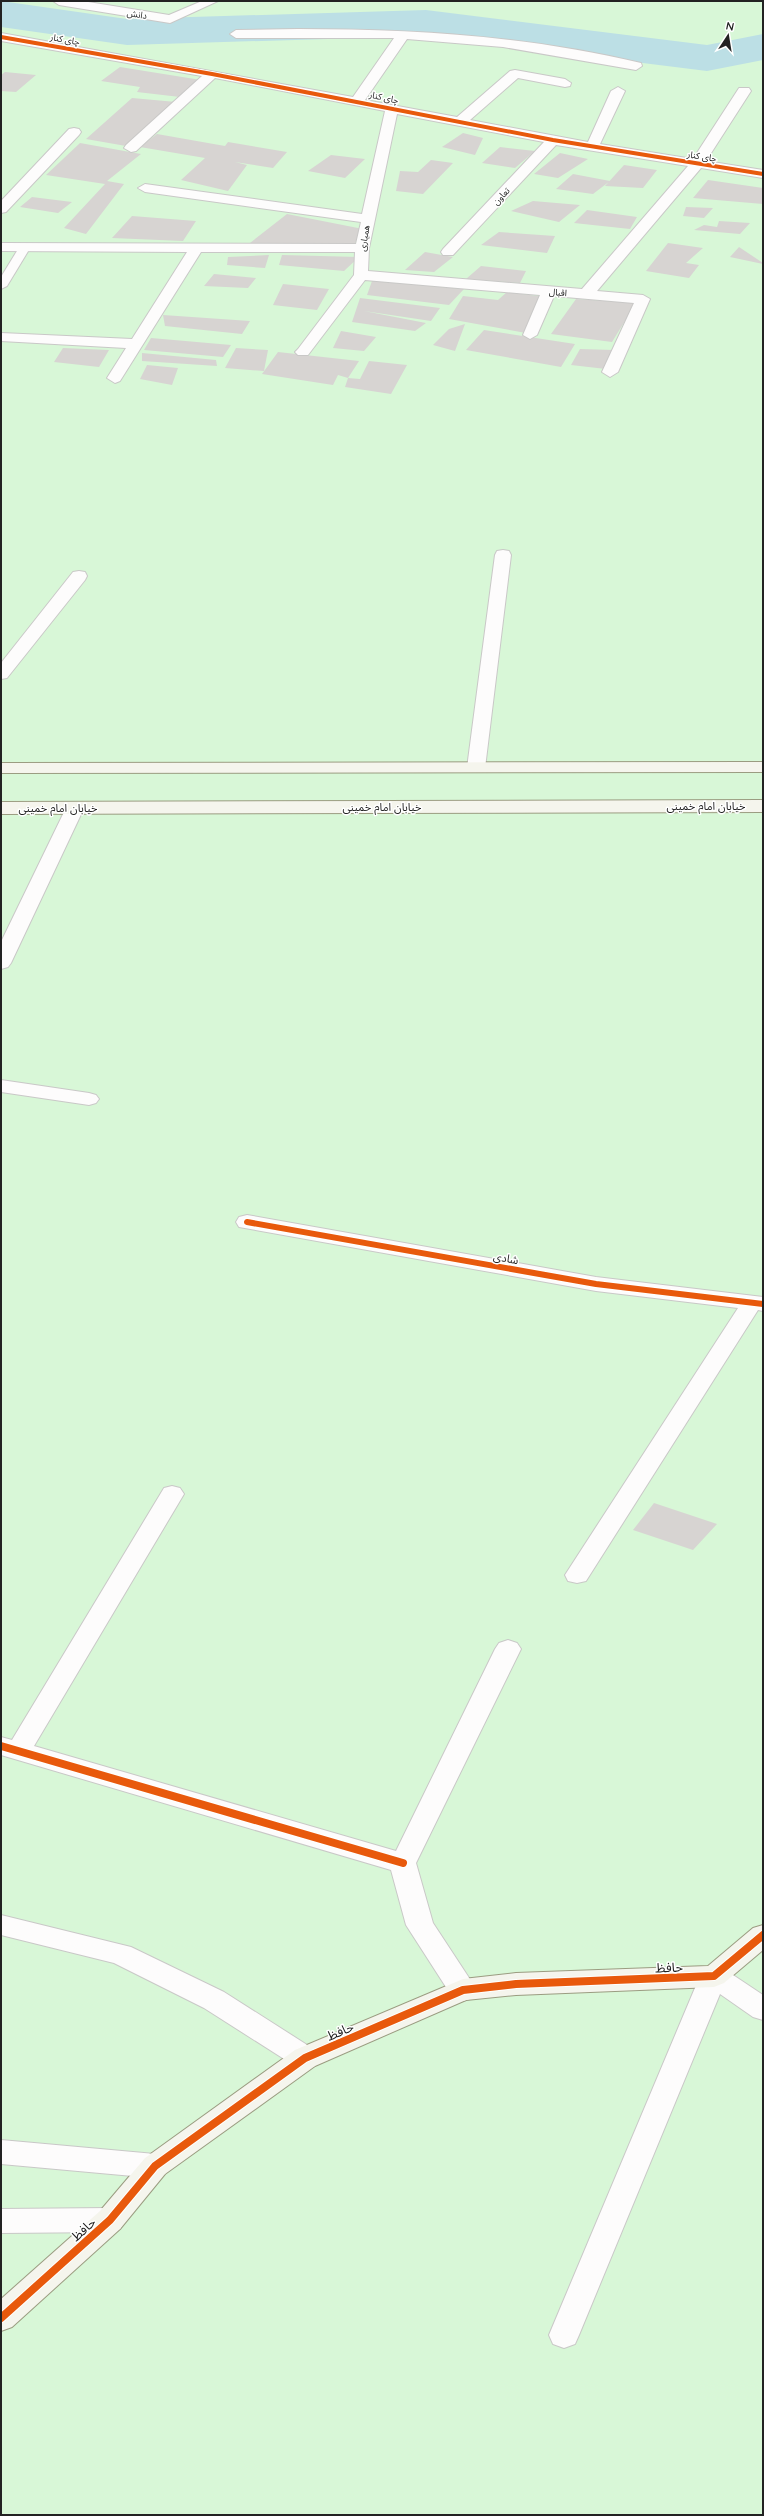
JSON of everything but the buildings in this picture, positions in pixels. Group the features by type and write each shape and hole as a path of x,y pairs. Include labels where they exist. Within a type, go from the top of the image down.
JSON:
{"main road":[{"path":"1,768 763,767"},
{"name":"خیابان امام خمینی","path":"1,808 763,806"},
{"path":"714,1976 763,1935"},
{"name":"حافظ","path":"1,2318 110,2220 156,2166 305,2058 463,1990 516,1984 714,1976"}],"street":[{"name":"دانش","path":"59,1 170,19 212,1"},
{"path":"236,34 320,32 403,34 491,42 562,52 636,66"},
{"path":"357,101 403,34"},
{"name":"چای کنار","path":"1,37 357,101 553,140 696,165 763,174"},
{"path":"131,148 212,74"},
{"path":"460,122 515,74 565,83"},
{"path":"592,147 618,91"},
{"path":"586,294 696,165 744,91"},
{"name":"همیاری","path":"361,275 362,248 392,108"},
{"path":"1,209 74,132"},
{"name":"تعاون","path":"448,252 553,140"},
{"path":"145,188 368,219"},
{"path":"1,247 196,249 362,248"},
{"path":"115,378 196,249"},
{"path":"303,352 361,275"},
{"name":"اقبال","path":"361,275 643,299 610,372"},
{"path":"530,335 549,291"},
{"path":"1,337 136,344"},
{"path":"476,768 503,555"},
{"path":"1,674 79,576"},
{"path":"1,963 75,808"},
{"path":"1,1086 89,1099"},
{"name":"شادی","path":"247,1222 596,1284 757,1303"},
{"path":"577,1575 757,1303"},
{"path":"172,1494 9,1749 403,1863"},
{"path":"463,1990 420,1925 403,1863 508,1649"},
{"path":"1,1925 121,1954 214,2000 305,2058"},
{"path":"564,2335 714,1976 763,2009"},
{"path":"1,2152 156,2166"},
{"path":"1,2221 110,2220"}],"lane":[{"path":"1,286 24,248"}],"green space":[{"path":"1,1 763,1 763,2515 1,2515"}],"waterway":[{"path":"1,14 127,32 426,23 707,58 763,47"}],"cycle path":[{"path":"1,37 212,74 553,140 763,174"},
{"path":"247,1222 596,1284 763,1304"},
{"path":"1,1746 403,1863"},
{"path":"1,2318 110,2220 155,2166 305,2058 463,1990 516,1984 714,1976 763,1935"}]}
